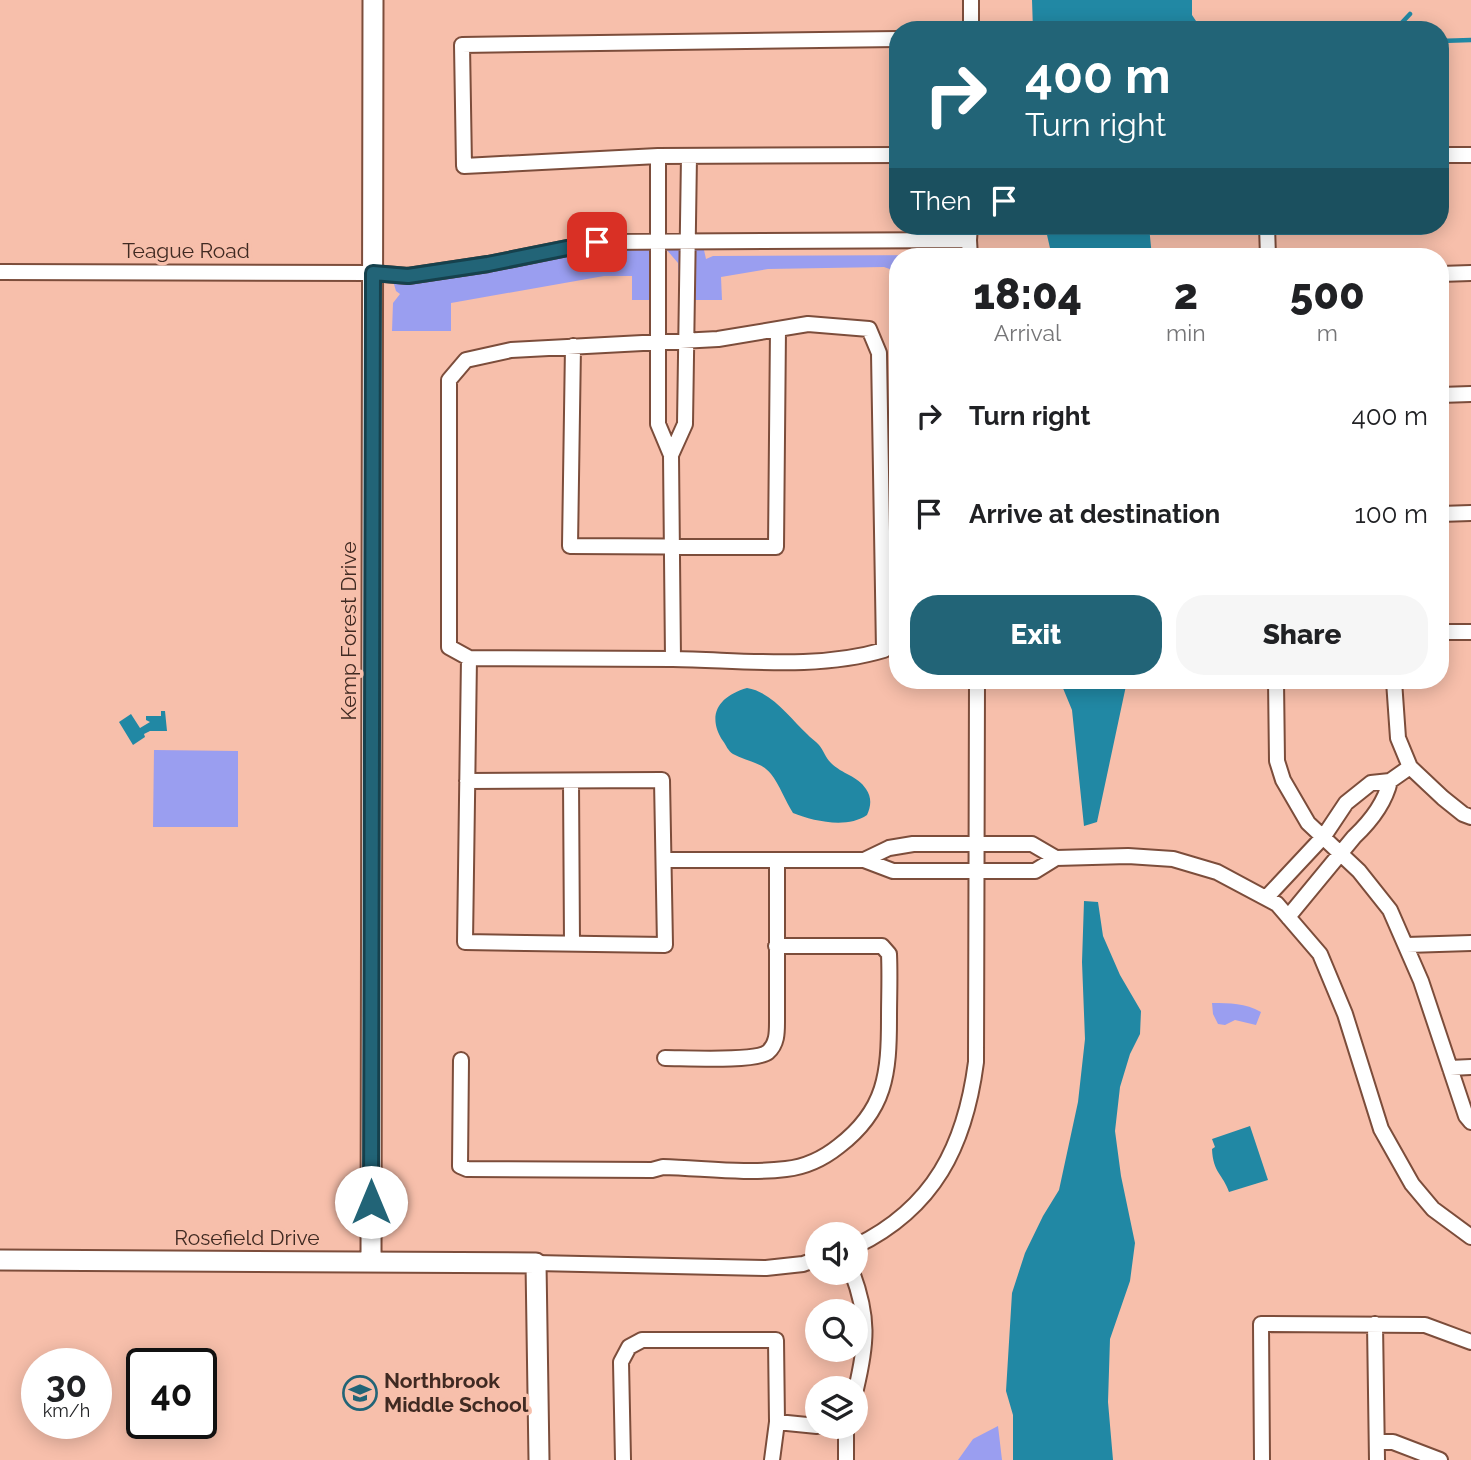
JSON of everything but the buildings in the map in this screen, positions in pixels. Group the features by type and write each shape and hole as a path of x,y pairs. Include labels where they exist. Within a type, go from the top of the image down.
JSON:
{"street":[{"name":"Kemp Forest Drive","path":"371,1262 373,0"},
{"path":"971,0 971,21"},
{"path":"889,39 462,45 464,166 658,156 889,155"},
{"path":"1449,155 1471,155"},
{"path":"658,156 658,424 671,455 674,659"},
{"path":"671,455 685,424 689,156"},
{"name":"Teague Road","path":"0,272 373,273 408,276 488,264 597,242 900,235"},
{"path":"1449,274 1471,273"},
{"path":"808,324 869,329 879,353 884,650 855,659 780,661 469,659 449,647 449,380 466,360 512,350 718,339 778,329 808,324"},
{"path":"573,346 570,545 776,547 778,329"},
{"path":"1449,395 1471,394"},
{"path":"1449,514 1471,513"},
{"path":"1449,632 1471,632"},
{"path":"467,782 662,780 665,945 465,942 467,782 469,659"},
{"path":"868,1240 911,1209 933,1187 961,1132 972,1097 976,1062 977,689"},
{"path":"1276,689 1277,761 1280,770 1308,823 1359,871 1390,911 1407,945 1466,1116 1471,1122"},
{"path":"1395,689 1398,738 1410,767 1463,814 1471,817"},
{"path":"1266,898 1324,836 1346,803 1370,783 1391,781 1410,767"},
{"path":"571,780 572,943"},
{"path":"1288,917 1366,825 1387,796 1391,781"},
{"path":"864,860 889,848 913,844 1032,844 1056,858"},
{"path":"664,860 864,860 893,871 1035,871 1056,858 1128,856 1173,859 1217,872 1277,904 1320,954 1345,1014 1381,1129 1412,1184 1433,1209 1471,1237"},
{"path":"665,1058 760,1057 773,1046 776,1037 777,861"},
{"path":"1295,866 1316,884"},
{"path":"1407,945 1471,943"},
{"path":"461,1060 460,1167 768,1170 808,1164 830,1153 852,1136 879,1099 887,1076 889,1053 889,954 882,946 776,946"},
{"path":"1450,1068 1471,1067"},
{"name":"Rosefield Drive","path":"0,1260 536,1263"},
{"path":"539,1460 536,1263 766,1268 805,1261"},
{"path":"856,1285 864,1314 866,1334 858,1376"},
{"path":"1262,1460 1261,1324 1425,1325 1471,1342"},
{"path":"1375,1324 1377,1460"},
{"path":"623,1460 621,1362 629,1347 642,1340 776,1340 777,1422 772,1460"},
{"path":"777,1422 805,1425"},
{"path":"846,1439 846,1460"},
{"path":"1377,1442 1393,1442 1440,1460"}],"shaded area":[{"path":"1032,0 1192,0 1192,15 1196,21 1033,21"},
{"path":"1047,235 1150,235 1151,248 1050,248"},
{"path":"702,241 706,259 713,256 889,255 889,269 768,269 721,277 722,300 680,300 678,263 660,242 660,300 632,300 632,276 604,276 451,303 451,331 392,331 393,303 400,294 396,291 391,274 597,242"},
{"path":"747,688 772,700 818,744 831,763 863,785 870,799 867,815 840,823 810,819 793,813 767,770 730,751 718,732 716,715 723,701"},
{"path":"1063,689 1125,689 1097,822 1084,826 1072,710"},
{"path":"161,711 165,711 167,731 150,731 133,745 119,722 131,714 140,728 150,722 146,720 146,716 161,716"},
{"path":"154,750 238,751 238,827 153,827"},
{"path":"1084,901 1098,902 1103,936 1120,975 1141,1011 1140,1034 1130,1054 1120,1087 1115,1131 1135,1243 1130,1281 1110,1339 1108,1402 1113,1460 1013,1460 1013,1415 1006,1391 1012,1293 1025,1253 1059,1190 1078,1102 1085,1039 1082,962"},
{"path":"1212,1003 1243,1005 1261,1012 1256,1025 1235,1020 1225,1025 1218,1024"},
{"path":"1250,1126 1268,1180 1229,1192 1214,1163 1212,1149 1215,1147 1212,1139"},
{"path":"998,1426 1002,1460 958,1460 973,1439"}],"waterway":[{"path":"1403,21 1410,14"},
{"path":"1449,41 1471,40"}],"place":[{"name":"Northbrook Middle School","path":"360,1393"}],"route":[{"path":"371,1202 373,273 408,276 488,264 597,242"}]}
